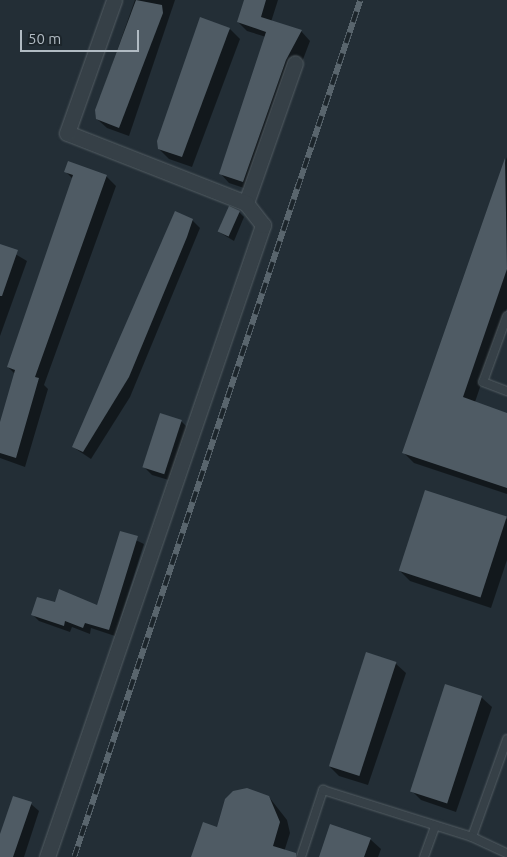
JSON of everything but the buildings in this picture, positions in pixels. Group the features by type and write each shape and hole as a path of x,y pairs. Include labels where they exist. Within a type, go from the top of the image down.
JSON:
{"street":[{"path":"47,857 263,225 246,203 67,133 114,0"},
{"path":"246,203 295,63"}],"lane":[{"path":"507,316 483,382 507,391"},
{"path":"472,837 507,739"},
{"path":"301,857 323,790 472,837 507,853"},
{"path":"424,857 435,826"}],"railway":[{"path":"74,857 360,0"}]}
